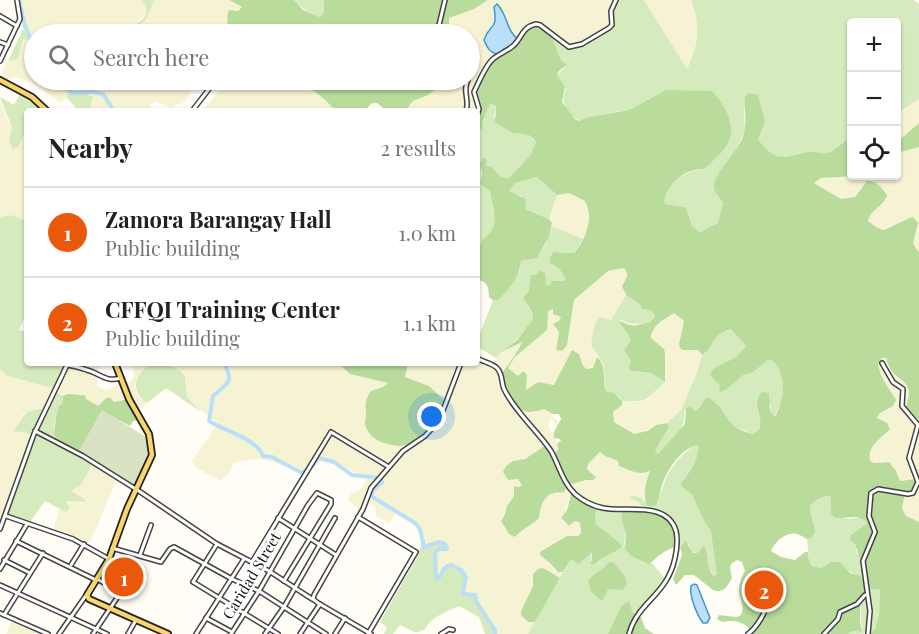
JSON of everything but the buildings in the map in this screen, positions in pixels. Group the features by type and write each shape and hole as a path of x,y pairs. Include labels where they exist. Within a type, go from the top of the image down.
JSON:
{"main road":[{"path":"0,80 32,97 45,108"},
{"path":"116,366 151,440 152,455 135,488 109,559 87,594 89,599 165,633"}],"street":[{"path":"0,62 20,19 18,0"},
{"path":"439,24 445,0"},
{"path":"480,80 493,59 514,45 521,33 531,25 540,25 565,45 576,47 612,25 611,11 616,0"},
{"path":"0,16 17,26"},
{"path":"0,42 8,45"},
{"path":"194,108 208,90"},
{"path":"465,90 466,108"},
{"path":"475,90 479,108"},
{"path":"480,360 498,369 505,391 551,451 567,485 580,499 601,508 653,512 666,517 675,527 678,543 669,576 659,593 637,615 629,634"},
{"path":"868,634 870,611 863,561 875,530 869,516 871,493 878,489 908,494 913,493 917,485 909,458 918,426 902,406 903,388 893,382 882,363"},
{"path":"0,530 35,431 67,366"},
{"path":"75,366 105,378 120,378"},
{"path":"313,599 366,505 371,488 403,451 425,436 439,421 460,366"},
{"path":"35,431 83,456 217,544 269,571 369,634 416,552 358,517"},
{"path":"252,562 331,432 389,467"},
{"name":"Caridad Street","path":"233,633 294,529 318,493 331,500 331,504 309,538"},
{"path":"6,516 84,544 109,559"},
{"path":"278,518 336,555"},
{"path":"265,634 284,607 335,518"},
{"path":"0,568 27,523"},
{"path":"140,555 151,525"},
{"path":"284,581 309,538"},
{"path":"16,541 121,591 93,634"},
{"path":"70,566 84,544"},
{"path":"217,544 193,582 278,634"},
{"path":"112,548 161,562 174,547 259,591 326,634"},
{"path":"43,554 2,614 48,634"},
{"path":"196,634 244,559"},
{"path":"4,561 30,573"},
{"path":"0,585 107,634"},
{"path":"748,634 758,623 766,603 765,598 757,589"},
{"path":"824,634 838,619 840,612 857,604 866,593"},
{"path":"59,634 87,594"},
{"path":"300,634 320,604"},
{"path":"206,618 233,633"},
{"path":"335,634 345,618"},
{"path":"128,634 136,620"},
{"path":"441,634 449,629 453,630"}],"shaded area":[{"path":"17,0 142,0 148,9 148,12 135,24 24,24 23,29"},
{"path":"154,0 229,0 243,7 238,11 230,10 228,24 142,24"},
{"path":"488,0 616,0 612,25 576,47 516,39 511,33 501,8 494,7 495,23 484,40 491,52 502,52 504,48 506,50 478,108 407,108 413,101 434,90 480,90 480,24 449,24 449,18 474,9"},
{"path":"644,0 691,0 699,27 696,51 687,69"},
{"path":"22,39 24,39 24,80 16,77 8,79 0,77 8,61 18,58"},
{"path":"43,90 65,90 68,93 67,98 59,102"},
{"path":"70,90 191,90 186,101 173,108 156,101 150,108 90,108 92,101"},
{"path":"219,90 309,90 322,96 334,108 234,108 205,108"},
{"path":"919,99 919,123 901,139 901,126 901,111"},
{"path":"0,101 12,128 9,141 13,148 18,146 24,135 24,220 13,215 0,217"},
{"path":"919,147 919,253 913,243 918,224 915,219 905,219 898,225 883,230 868,221 869,216 862,186 855,197 841,199 814,183 817,179 832,177 847,177 847,180 901,180 901,152"},
{"path":"569,193 585,201 588,207 588,228 583,239 552,226 549,219 557,195"},
{"path":"624,268 628,274 623,290 626,295 611,320 591,345 597,357 593,368 587,369 583,366 572,350 554,385 538,382 526,390 527,375 523,371 518,376 508,368 537,410 544,408 553,414 552,416 558,422 556,426 551,418 548,425 551,432 554,432 558,450 553,455 546,445 533,455 518,461 508,480 518,479 522,485 515,486 514,496 501,519 506,530 519,533 528,528 539,518 546,497 551,493 558,494 567,485 586,480 593,473 587,469 588,464 600,452 618,461 619,466 626,469 644,474 650,471 644,499 638,496 630,498 638,502 644,510 608,509 569,498 562,521 569,526 575,521 580,523 581,533 578,536 567,536 540,555 556,571 563,573 560,578 549,572 533,574 533,586 521,611 521,615 527,622 535,622 528,634 495,634 495,629 471,594 463,594 465,583 461,570 451,565 442,569 440,577 436,578 435,553 439,549 424,547 422,528 402,512 396,512 390,523 376,516 376,508 368,501 359,509 347,500 351,494 362,488 367,479 336,462 318,460 317,464 302,473 270,461 256,459 241,461 234,463 229,473 220,481 195,467 192,461 218,423 189,402 185,376 182,371 171,366 224,366 231,371 230,366 341,366 350,374 388,381 388,384 383,387 371,391 366,399 365,425 370,434 385,444 393,446 411,444 446,402 429,386 404,377 407,366 480,366 480,359 492,364 501,352 522,342 510,364 519,353 547,330 548,310 553,308 555,315 561,317 557,327 559,332 556,350 567,345 574,300 608,271"},
{"path":"674,313 684,321 679,343 686,349 698,350 702,355 698,370 681,410 667,423 651,427 641,433 628,432 614,422 613,412 622,405 622,401 641,402 649,399 665,382 664,349 651,338 655,325"},
{"path":"886,358 895,376 908,388 906,407 919,421 919,522 906,516 902,508 905,494 904,482 900,481 893,466 886,461 874,463 870,461 871,448 887,433 883,421 877,418 880,413 893,406 893,394 884,384 879,372 878,363"},
{"path":"66,366 99,366 97,386 106,390 131,381 134,366 149,366 141,373 135,386 137,393 147,403 137,411 124,399 114,402 112,399 105,399 98,406 86,399 85,395 63,396 56,392 47,409 22,415 15,431 34,434 0,530 0,369 49,387"},
{"path":"94,462 118,476 90,543 54,528 60,507 68,501 84,503 84,499 71,491 80,486"},
{"path":"13,619 38,629 35,634 6,634"}],"green space":[{"path":"142,0 154,0 143,23 135,24 146,14"},
{"path":"229,0 294,0 303,10 320,17 324,12 324,0 488,0 474,9 449,18 449,24 228,24 229,10 238,11 242,7"},
{"path":"294,0 324,0 324,12 320,17 309,12"},
{"path":"616,0 644,0 687,69 697,35 696,18 691,0 914,0 919,4 919,99 901,111 901,18 847,18 847,140 827,153 808,152 785,157 776,156 758,139 759,135 744,108 745,131 730,161 717,176 716,195 723,202 718,223 700,232 692,226 686,207 665,204 665,197 670,186 681,176 700,170 731,122 724,107 666,90 629,110 580,121 568,112 564,104 566,90 557,75 567,65 561,60 550,32 565,45 576,47 612,25 611,11"},
{"path":"536,24 550,32 561,60 567,65 557,75 565,87 562,102 579,121 629,110 666,90 712,91 729,116 731,133 729,141 706,167 687,172 677,179 669,188 665,199 665,204 686,207 692,226 700,232 718,223 723,202 715,191 715,181 744,134 745,96 749,93 758,95 765,122 758,139 770,152 780,157 810,152 827,153 847,140 847,177 821,178 814,183 841,199 855,197 867,181 874,182 887,195 868,221 883,230 913,217 918,223 913,243 919,253 919,421 906,407 909,393 906,384 894,374 886,358 882,358 878,363 881,374 896,400 893,406 880,413 877,418 887,423 890,429 873,446 870,461 889,462 900,481 917,479 918,482 913,493 905,494 902,508 906,516 919,522 919,634 869,634 875,629 879,615 880,590 866,589 860,602 862,632 753,634 740,622 722,622 717,619 719,615 737,617 742,612 739,588 745,571 742,562 737,560 731,564 732,578 722,590 713,590 694,575 685,575 676,585 673,579 682,555 680,547 685,540 693,553 697,553 704,546 709,569 714,576 717,574 711,531 692,495 680,485 695,461 698,445 685,451 670,468 655,506 647,506 645,497 650,471 638,473 631,471 619,466 618,461 600,452 588,464 587,469 596,477 593,480 568,485 564,492 549,495 542,505 539,518 515,537 509,534 501,521 514,496 514,486 522,485 518,479 508,480 503,472 506,466 513,461 525,459 546,445 553,455 558,450 557,443 561,441 554,438 554,432 561,419 559,414 553,414 544,409 531,412 513,403 501,374 522,342 501,352 518,339 533,319 533,314 523,298 529,291 531,275 536,275 540,270 545,273 546,285 549,286 552,281 565,281 560,270 550,263 550,257 554,252 574,253 585,235 589,214 585,201 569,193 557,195 536,177 515,183 509,191 526,199 525,209 549,219 552,223 549,237 537,258 521,261 513,282 498,300 489,297 486,283 480,281 480,246 492,230 494,212 490,191 480,184 482,173 480,163 484,157 487,160 486,166 492,167 501,177 509,178 531,154 536,142 528,135 513,133 495,122 496,106 490,104 480,130 480,108 478,108 474,92 480,90 480,82 493,59 514,45 521,33","holes":["624,268 627,275 622,286 626,295 640,304 642,309 652,311 655,316 650,323 636,325 618,321 629,336 630,342 624,350 631,361 629,367 631,371 651,373 665,382 664,349 651,338 656,326 674,313 684,321 679,344 683,350 698,350 702,355 719,335 731,329 746,346 736,357 714,368 710,374 719,384 720,392 743,375 752,373 768,360 773,361 783,381 781,403 775,417 770,411 769,393 762,392 757,402 759,430 753,434 735,427 715,402 707,397 695,412 691,407 686,408 685,424 658,454 655,451 669,427 667,423 634,434 614,422 613,412 622,405 622,401 614,393 606,391 602,364 597,357 593,368 587,369 583,366 579,354 572,350 554,385 538,382 526,390 527,375 523,371 518,376 508,368 515,357 547,330 548,311 553,309 553,314 561,317 553,324 559,332 556,350 562,351 567,345 574,300 608,271","826,496 831,497 831,514 835,518 857,517 865,520 866,524 851,535 850,539 855,544 859,557 863,559 865,586 861,576 850,573 840,562 831,562 822,568 812,566 808,552 795,560 781,557 771,551 778,541 789,534 797,534 807,539 812,538 815,532 810,509 813,502"]},
{"path":"23,29 24,39 18,59 8,61"},
{"path":"311,90 435,90 413,101 407,108 383,108 377,103 372,103 367,108 334,108"},
{"path":"65,91 83,92 93,97 90,108 76,108 67,98 68,93"},
{"path":"20,94 39,105 38,108 24,108 24,135 18,147 13,149 9,141 12,127 0,97 14,105"},
{"path":"489,104 496,106 494,117 530,136 536,142 531,154 509,178 501,177 496,171 486,166 486,163 481,169 481,182 490,191 495,221 493,230 480,248 480,130"},
{"path":"919,123 919,147 901,152 901,139"},
{"path":"531,177 543,181 557,195 549,219 525,209 522,196 511,194 509,191 515,183"},
{"path":"12,215 24,220 24,319 19,330 24,331 24,366 67,366 57,389 8,376 0,369 0,217"},
{"path":"552,226 583,239 574,253 554,252 553,266 560,270 565,281 552,281 549,286 546,286 545,279 531,283 527,306 533,314 533,319 526,330 496,358 480,347 480,333 493,300 498,300 520,270 521,261 536,258 546,244"},
{"path":"626,295 641,304 642,309 652,311 655,316 650,324 618,321 629,336 631,361 635,372 651,373 665,382 647,399 638,401 622,401 619,397 606,391 603,365 591,345 594,327 599,317 611,320"},
{"path":"732,329 746,346 736,357 714,368 711,373 720,389 743,375 752,373 768,360 773,361 783,381 782,396 774,418 770,411 771,405 757,408 761,418 761,427 753,434 732,426 702,402 695,412 684,411 685,417 681,429 673,441 658,454 655,451 669,427 667,423 681,410 702,355 719,335"},
{"path":"170,366 181,371 185,376 187,397 201,412 166,388 147,403 138,393 136,382 141,372 148,367"},
{"path":"341,366 407,366 405,377 429,386 446,402 438,421 428,433 411,444 391,445 373,437 365,422 366,402 371,391 388,383 350,374"},
{"path":"55,392 63,396 63,403 57,413 54,434 94,462 80,486 71,491 86,502 68,501 66,503 70,507 66,512 45,501 30,522 6,516 33,434 14,431 29,412 47,409"},
{"path":"85,395 86,399 98,406 110,397 114,402 129,399 142,420 133,421 130,426 102,411 78,453 57,441 54,434 59,406 63,403 63,396"},
{"path":"102,410 151,440 152,455 136,489 78,453"},
{"path":"695,445 698,445 698,455 680,485 692,495 711,531 718,568 714,576 700,549 697,553 691,552 689,545 683,541 680,547 638,502 629,498 639,497 645,501 647,506 658,503 663,486 675,463"},
{"path":"572,492 598,507 595,516 596,524 621,544 621,548 595,564 591,564 592,552 579,564 571,559 563,572 558,572 540,555 540,552 567,536 578,536 581,533 580,523 575,521 569,526 561,518 567,510"},
{"path":"831,497 831,514 849,519 861,517 865,520 866,524 856,531 851,539 855,544 857,554 864,559 866,589 880,590 877,625 872,632 848,634 853,631 862,632 860,602 866,593 862,578 831,562 822,568 812,566 809,561 807,539 812,538 813,530 810,507 817,499"},
{"path":"598,507 621,510 625,531 624,544 640,559 652,563 667,581 638,613 632,611 630,607 615,620 608,634 528,634 571,559 578,563 592,552 590,561 610,555 621,548 621,544 596,524 595,516"},
{"path":"621,510 651,512 665,517 675,531 678,543 649,564 631,556 625,549 626,534"},
{"path":"439,542 445,544 447,549 438,549 435,553 436,578 438,579 444,568 451,565 461,570 466,577 463,594 475,595 476,601 495,630 495,634 485,634 479,617 459,606 444,612 425,629 416,633 400,625 393,634 384,634 387,627 380,622 418,556 422,543 424,547"},
{"path":"108,560 139,572 130,595 97,578"},
{"path":"613,562 625,576 627,584 623,590 608,589 603,600 600,600 591,591 588,581 608,563"},
{"path":"543,568 560,578 535,622 528,622 521,615 521,611 533,586 533,574"},
{"path":"629,601 632,611 641,617 645,628 654,634 608,634 622,605"}],"water":[{"path":"497,4 511,32 518,39 499,54 491,51 484,40 494,24 494,7"},
{"path":"697,585 710,618 707,623 703,623 694,605 691,586"}],"waterway":[{"path":"19,0 25,24"},
{"path":"71,90 72,93 103,94 112,108"},
{"path":"225,366 229,379 226,385 213,396 209,421 247,440 260,450 263,456 272,457 302,473 304,471"},
{"path":"311,467 319,458 334,462 352,475 379,478"},
{"path":"381,479 382,483 374,489 371,496 415,523 420,529 424,547 439,542 445,544 447,549 439,549 435,553 436,578 438,579 444,569 451,565 461,570 466,577 463,594 475,595 476,601 495,630 495,634"}],"place":[{"name":"Zamora Barangay Hall","path":"124,577"},
{"name":"CFFQI Training Center","path":"764,590"}]}
